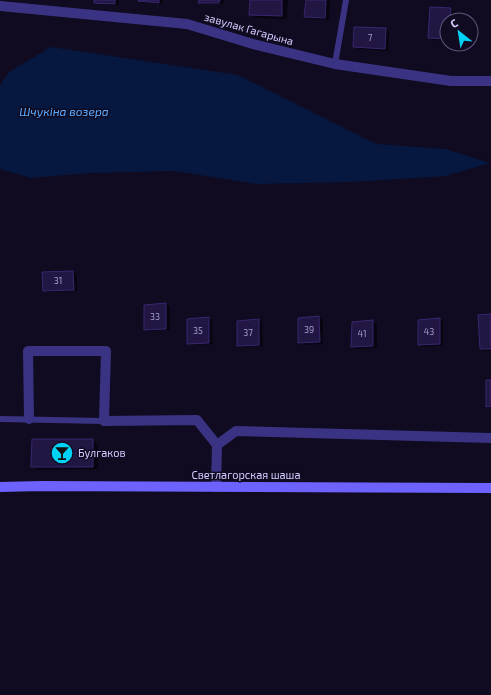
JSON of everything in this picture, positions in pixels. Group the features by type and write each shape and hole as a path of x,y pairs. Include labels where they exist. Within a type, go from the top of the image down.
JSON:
{"main road":[{"name":"Светлагорская шаша","path":"0,487 491,488"}],"street":[{"name":"завулак Гагарына","path":"0,6 187,24 253,44 335,64 451,81 491,81"},
{"path":"28,419 28,351 106,351 104,420 197,420 217,445 216,487"},
{"path":"217,445 236,431 491,438"}],"lane":[{"path":"335,64 346,0"},
{"path":"0,419 104,420"}],"water":[{"name":"Шчукіна возера","path":"51,47 238,75 376,144 445,149 490,163 445,176 352,182 256,184 175,171 90,173 31,178 0,169 0,85 9,72"}],"building":[{"path":"94,0 115,0 115,4 94,3"},
{"path":"159,0 159,3 138,1"},
{"path":"199,0 220,0 219,3 198,3"},
{"path":"250,0 282,0 282,16 249,15"},
{"path":"306,0 326,0 325,18 304,17"},
{"path":"430,7 451,8 451,12 439,12 439,39 428,38"},
{"path":"354,27 386,28 385,49 353,47"},
{"path":"73,271 74,290 43,291 42,272"},
{"path":"166,303 166,329 144,330 144,305"},
{"path":"491,314 491,349 480,349 478,315"},
{"path":"319,316 320,342 298,343 298,318"},
{"path":"209,317 209,343 187,344 187,319"},
{"path":"440,318 440,344 418,345 418,320"},
{"path":"259,319 259,345 237,346 237,321"},
{"path":"373,320 373,346 351,347 352,322"},
{"path":"486,380 491,380 491,406 486,407"},
{"name":"Булгаков","path":"32,439 93,439 93,467 31,467"}],"place":[{"name":"Булгаков","path":"62,453"}]}
